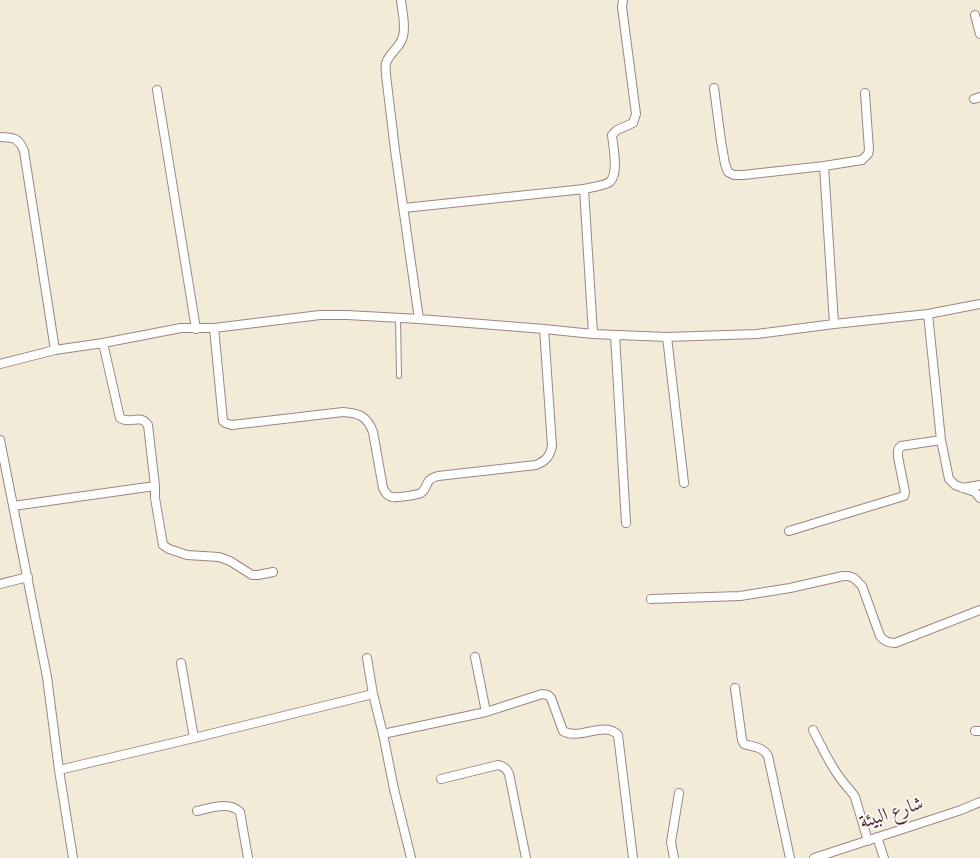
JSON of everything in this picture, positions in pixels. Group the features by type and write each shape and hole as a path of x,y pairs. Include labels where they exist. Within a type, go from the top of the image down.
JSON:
{"street":[{"path":"401,0 403,36 399,46 386,63 386,75 419,319"},
{"path":"404,208 584,189 610,182 615,168 612,136 617,130 633,123 636,114 622,7 623,0"},
{"path":"975,15 980,34"},
{"path":"714,88 725,164 728,172 734,175 824,166 862,160 869,150 865,93"},
{"path":"158,90 196,328"},
{"path":"0,137 10,137 18,141 24,151 55,350"},
{"path":"824,166 834,324"},
{"path":"584,189 593,334"},
{"path":"0,364 55,350 180,328 214,328 320,314 544,328 593,334 667,337 757,334 928,314 980,304"},
{"path":"928,314 941,440 949,479 955,485 975,492 980,498"},
{"path":"214,328 222,421 232,425 344,412 363,416 370,425 383,488 386,494 392,497 419,494 423,491 430,478 536,465 549,457 552,446 544,328"},
{"path":"615,335 626,523"},
{"path":"667,337 684,483"},
{"path":"103,343 121,420 141,419 148,425 155,498 164,546 187,555 219,557 245,569 252,575 258,576 273,572"},
{"path":"0,440 47,677 73,858"},
{"path":"789,531 904,496 905,492 898,457 899,448 901,446 941,440"},
{"path":"963,488 980,484"},
{"path":"13,506 155,486"},
{"path":"651,599 740,596 848,576 854,578 862,586 880,636 890,643 895,643 980,610"},
{"path":"0,584 28,577"},
{"path":"475,656 486,712"},
{"path":"367,658 373,694 411,858"},
{"path":"181,662 194,738"},
{"path":"735,688 742,740 744,744 761,748 768,756 790,858"},
{"path":"59,770 373,694"},
{"path":"383,734 486,712 542,694 548,695 551,698 562,731 573,734 606,729 616,732 618,735 633,858"},
{"path":"813,730 833,769 855,797 868,841"},
{"path":"441,778 498,765 506,768 509,774 526,858"},
{"path":"674,858 671,842 679,793"},
{"name":"شارع البيئة","path":"814,858 980,802"},
{"path":"198,811 226,806 237,809 240,812 248,858"},
{"path":"877,837 884,858"}],"lane":[{"path":"398,318 399,376"}]}
